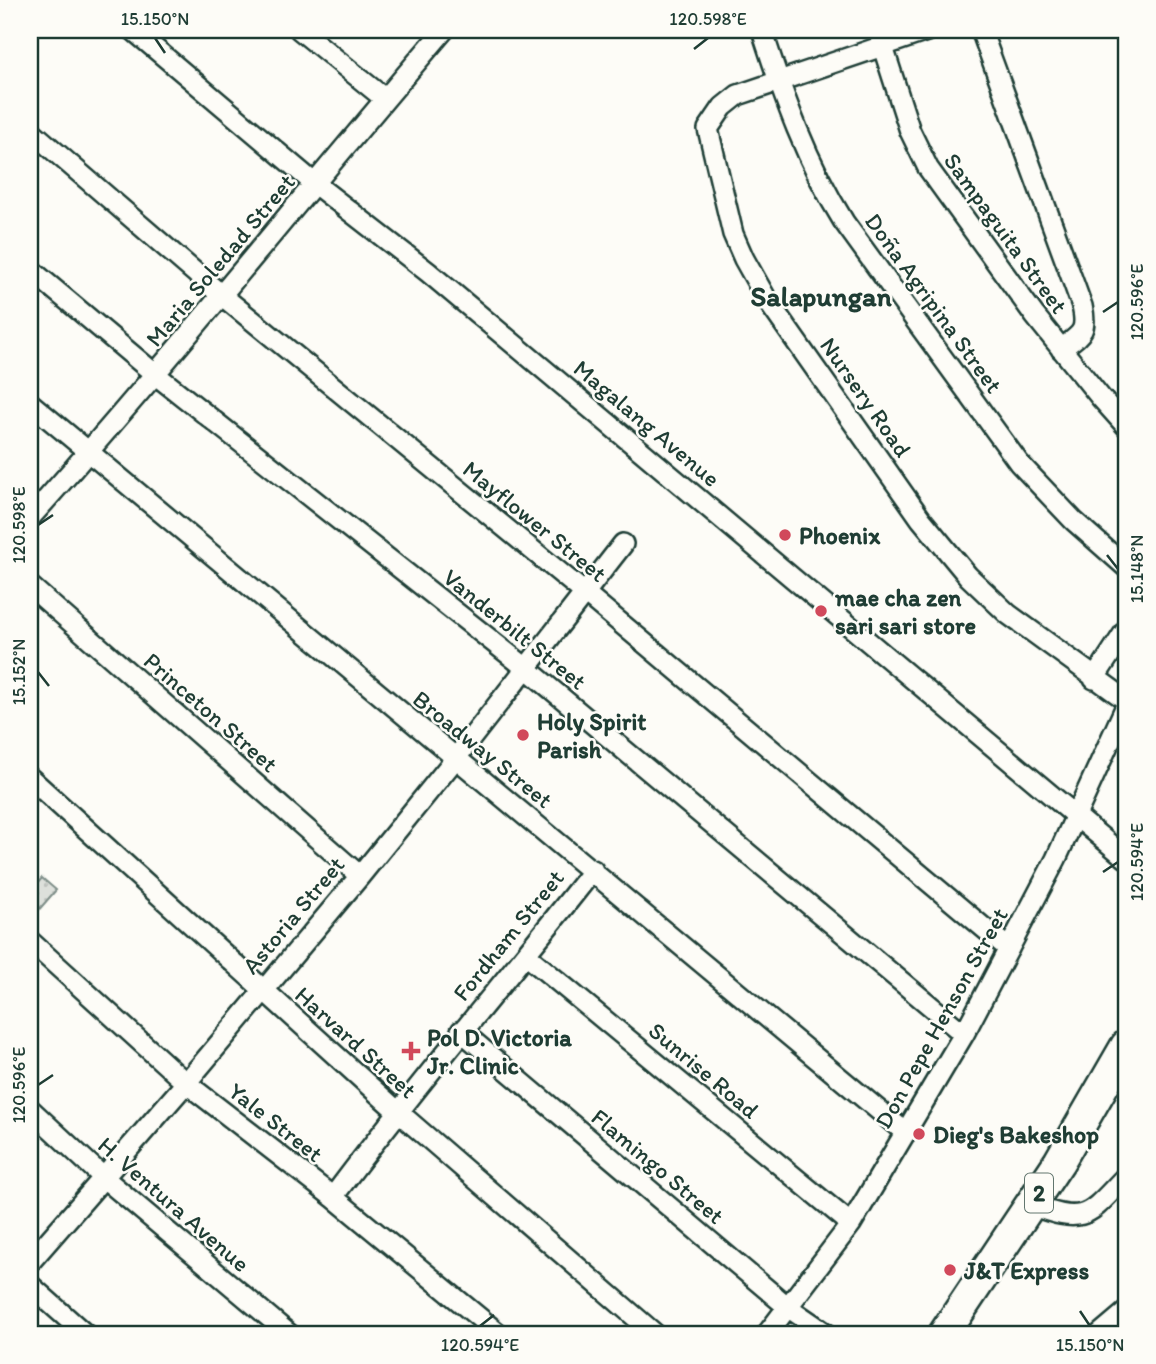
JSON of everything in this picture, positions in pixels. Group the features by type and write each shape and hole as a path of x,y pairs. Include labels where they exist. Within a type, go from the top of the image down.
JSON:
{"highway":[{"name":"2","path":"944,1334 1031,1205 1085,1119 1126,1046"}],"street":[{"name":"Magalang Avenue","path":"133,30 315,184 428,272 1126,858"},
{"path":"300,30 385,99"},
{"name":"Maria Soledad Street","path":"30,518 156,375 220,294 444,30"},
{"name":"Doña Agripina Street","path":"762,30 778,80 824,190 844,222 1019,463 1074,521 1126,567"},
{"path":"778,80 930,30"},
{"path":"981,30 1082,306 1085,325 1083,331 1060,349"},
{"name":"Sampaguita Street","path":"883,47 911,131 928,168 1060,349 1126,426"},
{"name":"Nursery Road","path":"778,80 738,95 723,107 708,129 733,234 767,300 913,508 968,576 1008,614 1126,700"},
{"name":"Mayflower Street","path":"30,131 220,294 586,594 1010,949"},
{"name":"Vanderbilt Street","path":"30,269 156,375 526,668 964,1034"},
{"name":"Broadway Street","path":"30,403 906,1133"},
{"name":"Astoria Street","path":"30,1262 186,1083 261,990 360,876 623,544"},
{"name":"Princeton Street","path":"30,586 360,876"},
{"path":"1094,679 1126,630"},
{"name":"Don Pepe Henson Street","path":"767,1334 851,1224 964,1034 1077,815 1126,706"},
{"name":"Harvard Street","path":"30,778 397,1111 655,1334"},
{"name":"Fordham Street","path":"333,1197 397,1111 593,870"},
{"name":"Yale Street","path":"30,941 186,1083 333,1197 499,1334"},
{"name":"Sunrise Road","path":"526,955 851,1224"},
{"name":"Flamingo Street","path":"461,1031 789,1308 827,1334"},
{"name":"H. Ventura Avenue","path":"30,1109 104,1178 289,1334"},
{"path":"1031,1205 1058,1215 1077,1217 1093,1210 1126,1175"},
{"path":"30,1285 85,1334"},
{"path":"1100,1334 1126,1312"}],"shaded area":[{"path":"42,878 56,890 30,920 30,892"}],"place":[{"name":"Phoenix","path":"785,535"},
{"name":"mae cha zen sari sari store","path":"821,611"},
{"name":"Holy Spirit Parish","path":"523,735"},
{"name":"Pol D. Victoria Jr. Clinic","path":"411,1051"},
{"name":"Dieg's Bakeshop","path":"919,1134"},
{"name":"J&T Express","path":"950,1270"}],"district":[{"name":"Salapungan","path":"821,296"}]}
